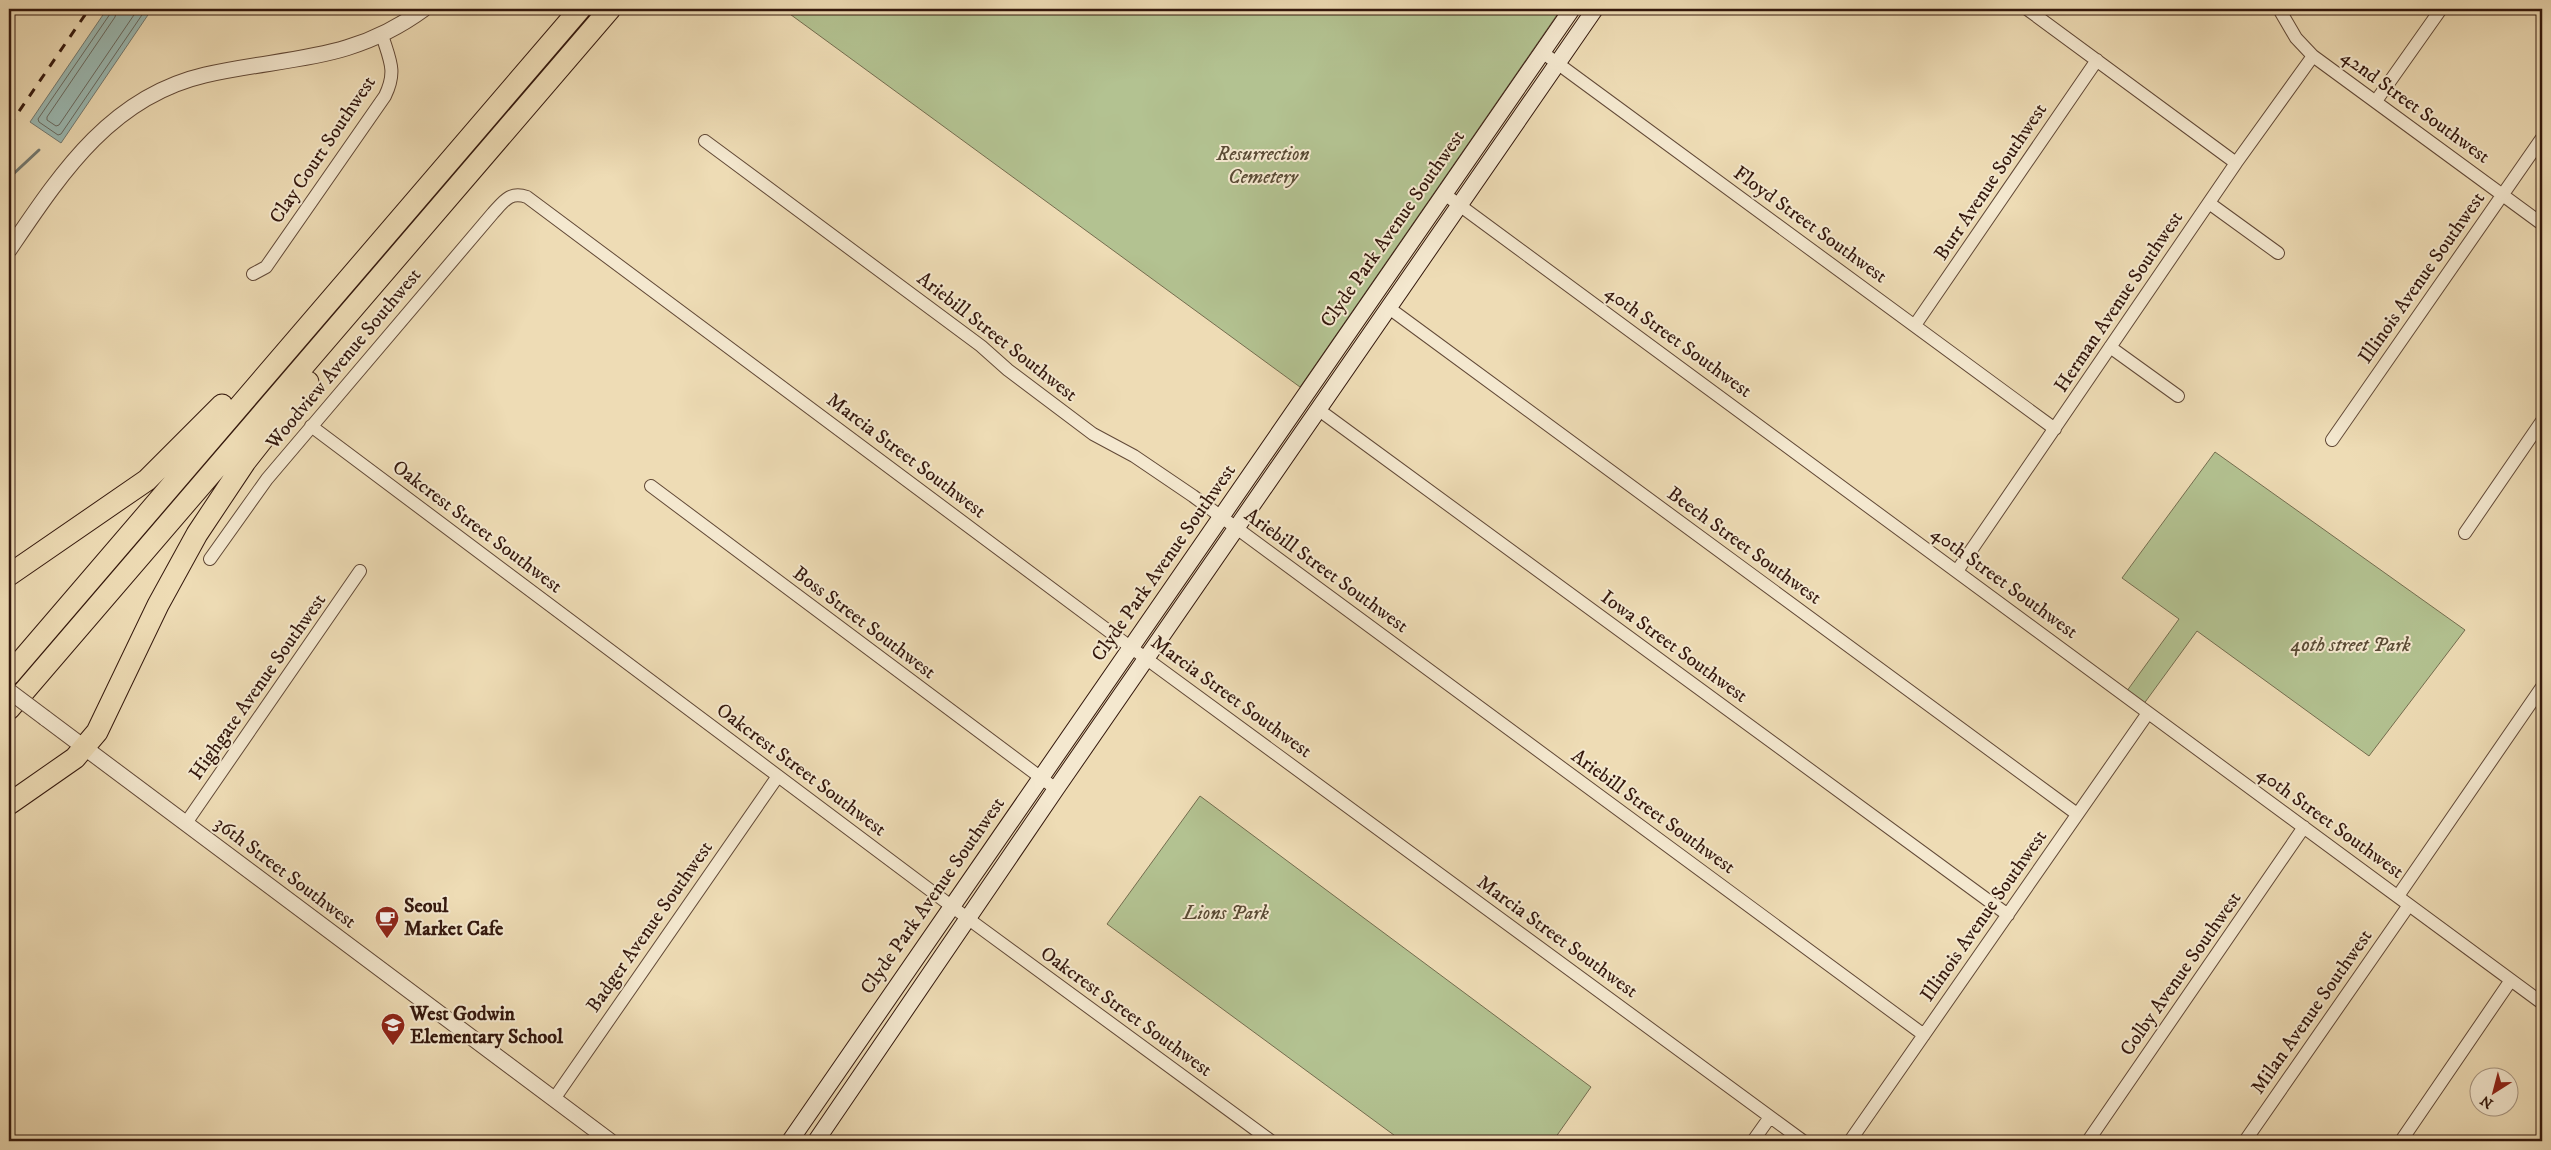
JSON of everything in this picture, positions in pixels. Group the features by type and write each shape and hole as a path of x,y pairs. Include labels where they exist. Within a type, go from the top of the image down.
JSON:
{"highway":[{"path":"9,675 580,9"},
{"path":"9,709 610,9"},
{"path":"9,804 70,763 86,748 110,710 158,605 208,516 251,454 333,348 392,263"},
{"path":"9,575 148,480 346,282"}],"main road":[{"name":"Clyde Park Avenue Southwest","path":"790,1141 1572,9"},
{"name":"Clyde Park Avenue Southwest","path":"816,1141 967,918 1595,9"}],"street":[{"path":"9,250 80,152 123,113 165,90 203,76 334,53 382,35 424,9"},
{"path":"2027,9 2236,163"},
{"name":"42nd Street Southwest","path":"2279,9 2283,19 2296,38 2313,56 2542,224"},
{"path":"2376,101 2441,9"},
{"name":"Clay Court Southwest","path":"253,274 266,267 385,96 392,81 393,70 382,35"},
{"name":"Floyd Street Southwest","path":"1542,52 2055,429"},
{"name":"Herman Avenue Southwest","path":"1957,571 2236,163 2313,56"},
{"name":"Burr Avenue Southwest","path":"1916,325 2097,60"},
{"name":"Illinois Avenue Southwest","path":"2332,440 2542,138"},
{"name":"Ariebill Street Southwest","path":"705,141 981,346 1008,370 1093,434 1134,456 1221,517 1924,1035"},
{"name":"Woodview Avenue Southwest","path":"210,559 267,479 311,426 493,213 509,196 517,193"},
{"name":"Marcia Street Southwest","path":"517,193 527,197 1132,647 1803,1141"},
{"name":"40th Street Southwest","path":"1443,194 2542,1002"},
{"path":"2209,203 2278,253"},
{"name":"Beech Street Southwest","path":"1389,308 2077,814"},
{"path":"2110,347 2178,396"},
{"name":"Iowa Street Southwest","path":"1319,410 2008,915"},
{"path":"2465,533 2542,421"},
{"name":"Oakcrest Street Southwest","path":"311,426 967,918 1271,1141"},
{"name":"Boss Street Southwest","path":"651,486 1056,789"},
{"name":"Highgate Avenue Southwest","path":"186,823 360,571"},
{"path":"2398,896 2542,687"},
{"name":"36th Street Southwest","path":"9,690 610,1141"},
{"name":"Illinois Avenue Southwest","path":"1850,1141 2148,712"},
{"name":"Badger Avenue Southwest","path":"554,1099 778,776"},
{"name":"Colby Avenue Southwest","path":"2088,1141 2304,827"},
{"name":"Milan Avenue Southwest","path":"2245,1141 2409,905"},
{"path":"2401,1141 2511,980"},
{"path":"1753,1141 1770,1117"}],"green space":[{"name":"Resurrection Cemetery","path":"783,9 1561,9 1300,387"},
{"name":"40th street Park","path":"2215,452 2465,630 2369,756 2197,631 2143,705 2124,695 2179,619 2122,578"},
{"name":"Lions Park","path":"1200,796 1591,1087 1553,1141 1402,1141 1107,924"}],"water":[{"path":"107,9 152,9 61,143 30,122"}],"waterway":[{"path":"9,178 39,150"}],"railway":[{"path":"9,126 89,9"}],"place":[{"name":"Seoul Market Cafe","path":"387,939"},
{"name":"West Godwin Elementary School","path":"393,1046"}]}
